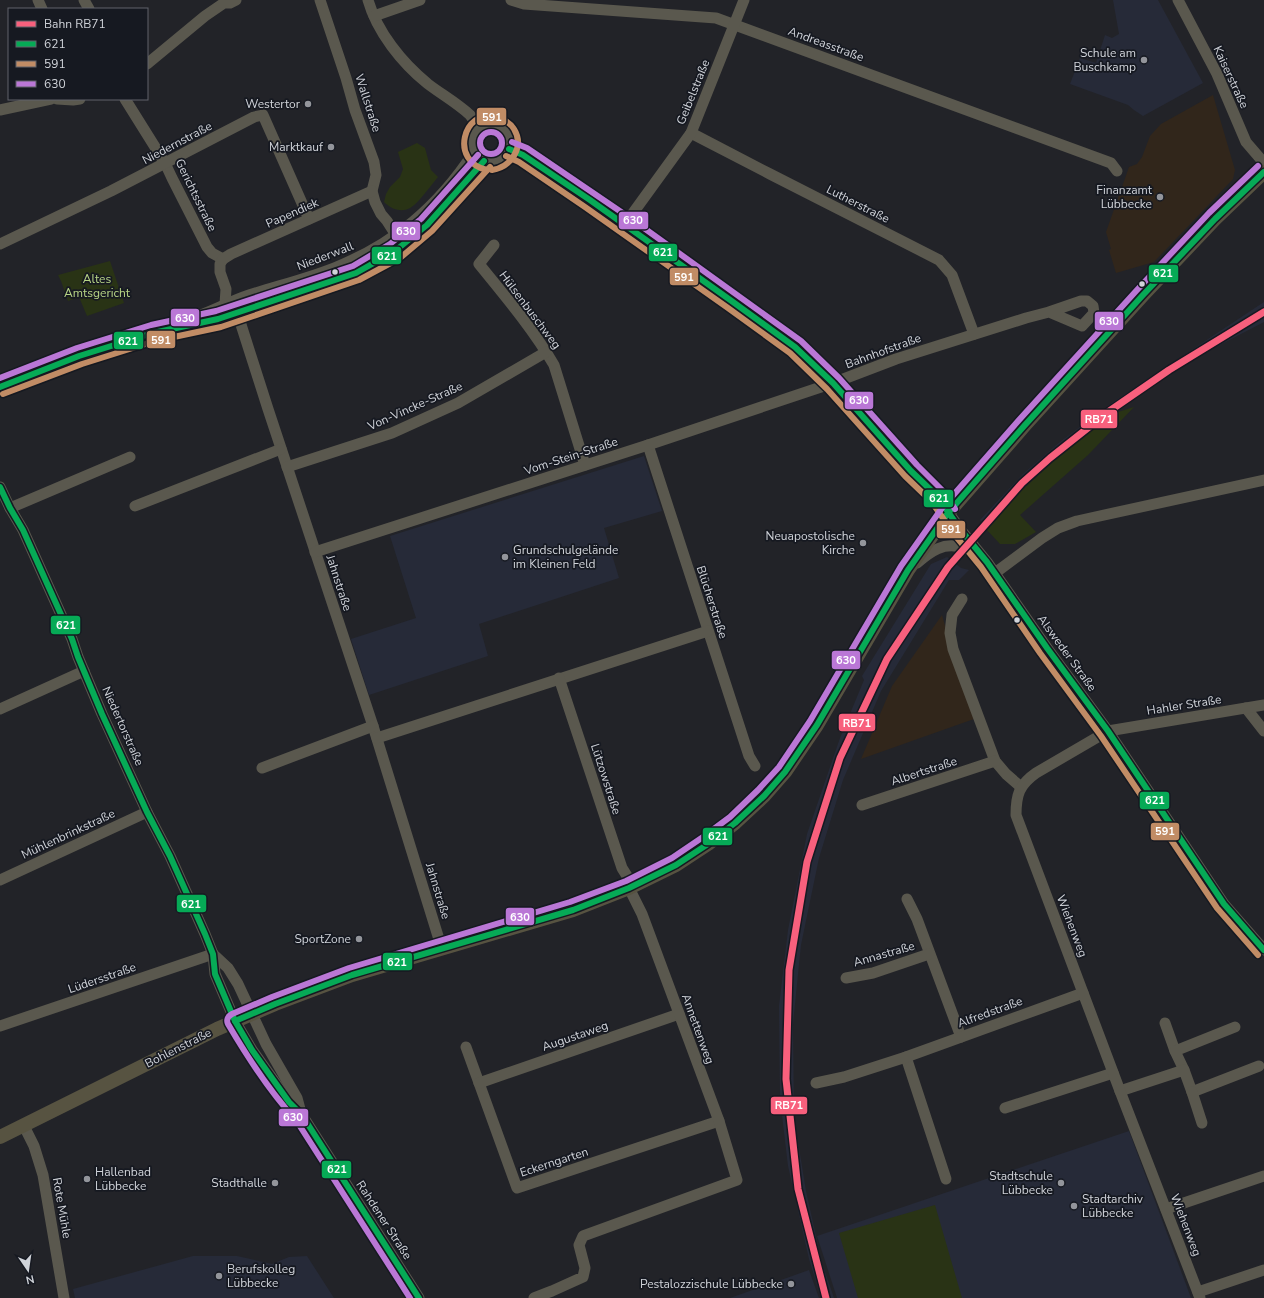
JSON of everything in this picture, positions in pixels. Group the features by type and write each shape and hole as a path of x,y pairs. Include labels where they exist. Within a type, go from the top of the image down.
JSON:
{"main road":[{"name":"Bohlenstraße","path":"0,1137 217,1029 274,1004 352,975 573,910 629,888 676,865 708,844 735,823 764,796 785,772 816,725 908,570 948,513 1025,425 1128,312 1215,219 1264,172"}],"street":[{"path":"148,63 205,16 219,2 230,3 236,0"},
{"name":"Wallstraße","path":"320,0 346,78 354,110 374,162 376,175 372,191"},
{"path":"368,0 374,16 386,37 403,60 427,83 470,116 478,128"},
{"path":"374,16 420,0"},
{"name":"Andreasstraße","path":"511,0 524,4 716,18 1112,164 1117,171"},
{"name":"Geibelstraße","path":"625,224 691,133 744,0"},
{"name":"Kaiserstraße","path":"1178,0 1222,84 1246,142 1264,163"},
{"path":"0,110 46,100"},
{"name":"Gerichtsstraße","path":"126,100 166,163 207,247 212,253 222,259"},
{"name":"Niedernstraße","path":"0,244 111,191 254,116 263,115 309,219"},
{"path":"487,124 492,124 502,128 506,132 509,137 509,149 502,158 496,161 484,161 478,158 474,152 471,142 478,128 487,124"},
{"name":"Lutherstraße","path":"691,133 939,260 952,275 974,334"},
{"path":"509,149 523,155 625,224 795,347 833,383"},
{"name":"Niederwall","path":"0,387 79,356 153,333 248,295 333,269 363,255 414,222 438,199 474,152"},
{"name":"Niederwall","path":"153,333 218,319 351,275 369,266 400,247 426,225 484,161"},
{"path":"372,191 381,214 396,235 400,247"},
{"name":"Papendiek","path":"222,259 372,191"},
{"name":"Hülsenbuschweg","path":"494,245 479,264 515,308 554,365 585,466"},
{"path":"222,259 220,264 220,272 226,289 225,304"},
{"name":"Jahnstraße","path":"237,312 377,738 442,949"},
{"name":"Bahnhofstraße","path":"833,383 896,359 1049,312"},
{"name":"Von-Vincke-Straße","path":"288,467 392,433 458,403 546,352"},
{"name":"Alsweder Straße","path":"833,383 911,471 937,496 948,513 987,562 1047,648 1108,731 1224,904 1264,950"},
{"name":"Vom-Stein-Straße","path":"315,552 585,466 833,383"},
{"name":"Blücherstraße","path":"648,445 749,756 754,766"},
{"path":"135,506 281,449"},
{"path":"10,508 130,457"},
{"path":"995,573 1042,538 1058,528 1077,521 1264,480"},
{"name":"Niedertorstraße","path":"0,487 26,537 147,812 183,885 213,954 215,974 235,1021"},
{"path":"908,570 932,551 951,545 963,548 987,562"},
{"path":"962,599 952,615 950,633 952,644 995,761 1006,774 1021,787 1036,773 1108,731"},
{"path":"377,738 708,630"},
{"path":"0,709 84,671"},
{"name":"Lützowstraße","path":"559,678 622,868 627,876 629,888"},
{"name":"Hahler Straße","path":"1108,731 1264,705"},
{"path":"1246,708 1264,731"},
{"path":"262,768 373,726"},
{"name":"Albertstraße","path":"862,805 995,761"},
{"name":"Wiehenweg","path":"1021,787 1016,800 1016,815 1113,1073 1199,1295"},
{"name":"Mühlenbrinkstraße","path":"0,880 147,812"},
{"name":"Annettenweg","path":"534,1298 552,1292 583,1277 585,1268 579,1245 583,1236 737,1180 719,1121 642,914 629,888"},
{"name":"Annastraße","path":"907,899 917,919 961,1037"},
{"name":"Niedertorstraße","path":"213,954 228,968 253,1014"},
{"name":"Lüdersstraße","path":"0,1026 213,954"},
{"name":"Annastraße","path":"846,978 873,973 929,954"},
{"name":"Alfredstraße","path":"816,1083 844,1077 1083,993"},
{"name":"Rahdener Straße","path":"253,1014 266,1044 296,1098 302,1115"},
{"name":"Augustaweg","path":"479,1083 679,1014"},
{"name":"Rahdener Straße","path":"235,1021 252,1050 284,1096 302,1115 419,1298"},
{"path":"1165,1023 1184,1070 1202,1123"},
{"path":"1175,1050 1235,1027"},
{"name":"Eckerngarten","path":"466,1047 517,1188 719,1121"},
{"path":"906,1056 946,1179"},
{"path":"1192,1092 1259,1066"},
{"path":"1120,1091 1184,1070"},
{"path":"1005,1108 1113,1073"},
{"name":"Rote Mühle","path":"24,1126 34,1146 43,1175 64,1298"},
{"path":"1166,1209 1264,1176"},
{"path":"1199,1295 1264,1270"}],"shaded area":[{"name":"Schule am Buschkamp","path":"1113,0 1158,0 1203,83 1143,116 1128,105 1070,84 1080,58 1096,63 1105,35 1112,38 1119,34"},
{"path":"1213,95 1235,170 1233,179 1154,262 1116,273 1109,250 1111,249 1106,232 1129,167 1137,164 1142,157 1150,136 1161,124"},
{"path":"1264,302 1264,322 1214,348 1154,384 1112,414 1056,459 1023,489 987,530 980,520 1023,474 1060,442 1113,402"},
{"name":"Grundschulgelände im Kleinen Feld","path":"644,456 662,511 604,528 619,578 479,624 488,656 369,695 351,639 416,618 390,536"},
{"path":"947,557 961,568 969,570 959,580 949,580 881,691 843,780 819,858 801,945 793,1024 794,1117 806,1191 822,1263 834,1298 821,1298 809,1259 788,1166 780,1098 779,1006 788,930 807,834 840,738 864,680 862,676 931,564"},
{"path":"942,615 959,676 974,719 861,759 892,686"},
{"name":"Stadtschule Lübbecke","path":"1129,1131 1191,1298 837,1298 817,1236"},
{"name":"Berufskolleg Lübbecke","path":"193,1256 237,1256 272,1264 289,1257 307,1256 334,1298 75,1298 73,1289"},
{"name":"Pestalozzischule Lübbecke","path":"809,1270 819,1298 730,1298"}],"green space":[{"path":"417,143 425,148 431,170 438,177 413,206 403,210 396,210 384,202 390,187 400,177 403,169 398,152"},
{"name":"Altes Amtsgericht","path":"110,261 124,303 87,316 79,297 68,301 58,275"},
{"path":"1134,407 1088,455 1020,515 1036,532 1015,544 1000,544 987,530 1023,489 1056,459 1112,414"},
{"path":"935,1205 962,1298 858,1298 839,1233"}],"rail line":[{"name":"RB71","path":"826,1298 798,1189 786,1079 789,970 807,862 840,758 887,659 948,567 1022,483 1050,458 1108,412 1169,370 1264,312"}],"transit line":[{"name":"591","path":"487,170 475,165 468,157 464,147 465,137 469,128 475,120 485,116 496,117 510,124 517,136 518,143 517,149 510,160 505,165 492,170"},
{"name":"630","path":"491,132 495,133 501,139 502,143 501,147 495,153 491,154 487,153 481,147 480,143 481,139 487,133 491,132"},
{"name":"630","path":"512,142 527,148 630,218 801,341 839,378 917,465 943,491 955,509"},
{"name":"621","path":"509,149 523,155 590,200 733,302 795,347 833,383 911,471 937,496 960,529 987,562 1047,648 1108,731 1224,904 1264,950"},
{"name":"630","path":"0,378 77,348 151,325 216,311 353,266 390,244 421,219 478,155"},
{"name":"591","path":"506,156 519,162 585,207 790,353 827,389 905,476 931,501 954,534 981,567 1040,653 1101,736 1217,908 1258,955"},
{"name":"621","path":"0,387 79,356 153,333 218,319 356,273 395,251 427,225 484,161"},
{"name":"630","path":"410,1298 296,1120 277,1098 251,1062 228,1024 228,1017 272,997 349,968 570,902 626,881 672,858 730,817 779,767 810,721 901,566 942,508 1019,420 1137,290 1209,213 1258,166"},
{"name":"591","path":"3,394 82,364 155,341 221,327 359,280 400,258 432,231 490,167"},
{"name":"621","path":"235,1021 352,975 573,910 629,888 676,865 708,844 735,823 764,796 785,772 817,725 908,570 948,513 1025,425 1143,295 1215,219 1264,172"},
{"name":"621","path":"0,487 23,530 72,639 102,714 147,812 170,856 205,934 213,954 215,974 235,1021 252,1050 289,1102 302,1115 419,1298"}],"place":[{"name":"Schule am Buschkamp","path":"1144,60"},
{"name":"Westertor","path":"308,104"},
{"name":"Marktkauf","path":"331,147"},
{"name":"Finanzamt Lübbecke","path":"1160,197"},
{"name":"Neuapostolische Kirche","path":"863,543"},
{"name":"Grundschulgelände im Kleinen Feld","path":"505,557"},
{"name":"SportZone","path":"359,939"},
{"name":"Hallenbad Lübbecke","path":"87,1179"},
{"name":"Stadthalle","path":"275,1183"},
{"name":"Stadtschule Lübbecke","path":"1061,1183"},
{"name":"Stadtarchiv Lübbecke","path":"1074,1206"},
{"name":"Berufskolleg Lübbecke","path":"219,1276"},
{"name":"Pestalozzischule Lübbecke","path":"791,1284"}]}
